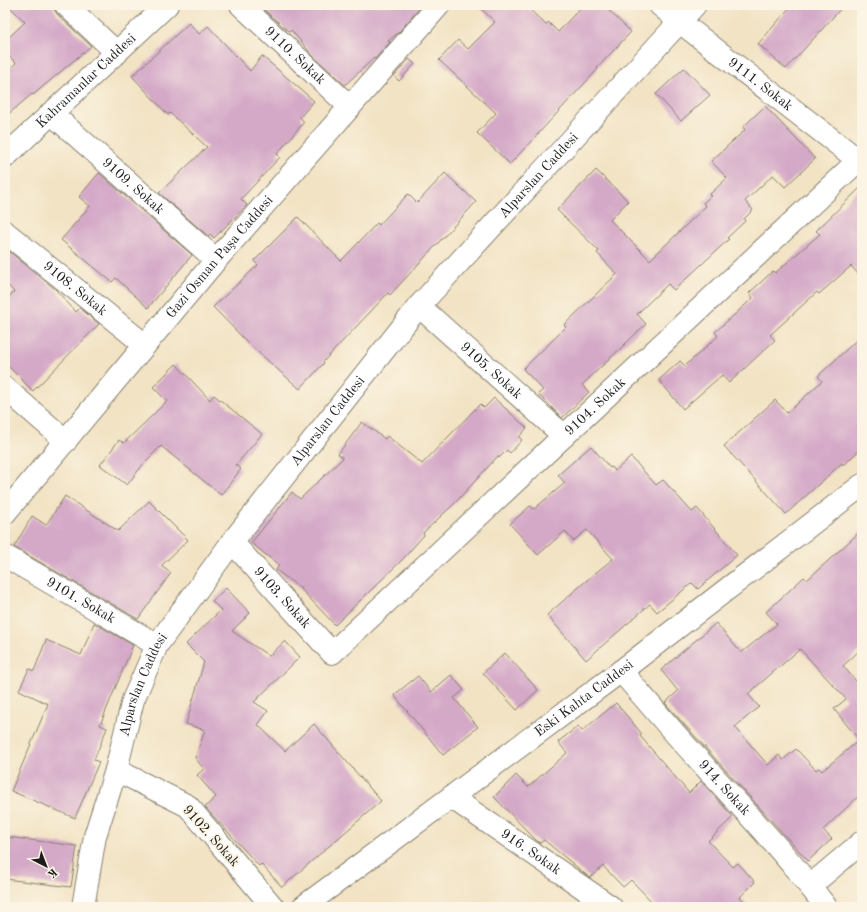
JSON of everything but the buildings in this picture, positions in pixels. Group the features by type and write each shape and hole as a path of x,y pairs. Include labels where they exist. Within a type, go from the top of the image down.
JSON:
{"street":[{"path":"66,5 117,53"},
{"name":"Kahramanlar Caddesi","path":"5,157 167,5"},
{"name":"9110. Sokak","path":"241,5 350,107"},
{"name":"Gazi Osman Paşa Caddesi","path":"5,513 216,260 439,5"},
{"name":"9111. Sokak","path":"660,5 680,22 861,160"},
{"name":"Alparslan Caddesi","path":"83,907 95,836 116,770 133,700 157,645 232,542 419,306 695,5"},
{"name":"9109. Sokak","path":"51,113 216,260"},
{"name":"9104. Sokak","path":"332,653 861,160"},
{"name":"9108. Sokak","path":"5,232 146,345"},
{"name":"9105. Sokak","path":"419,306 564,436"},
{"path":"5,388 66,441"},
{"name":"Eski Kahta Caddesi","path":"303,907 621,671 862,485"},
{"name":"9103. Sokak","path":"232,542 332,653"},
{"name":"9101. Sokak","path":"5,556 157,645"},
{"name":"914. Sokak","path":"621,671 810,886 826,907"},
{"name":"9102. Sokak","path":"116,770 188,806 273,907"},
{"name":"916. Sokak","path":"451,797 611,907"},
{"path":"810,886 862,842"}]}
